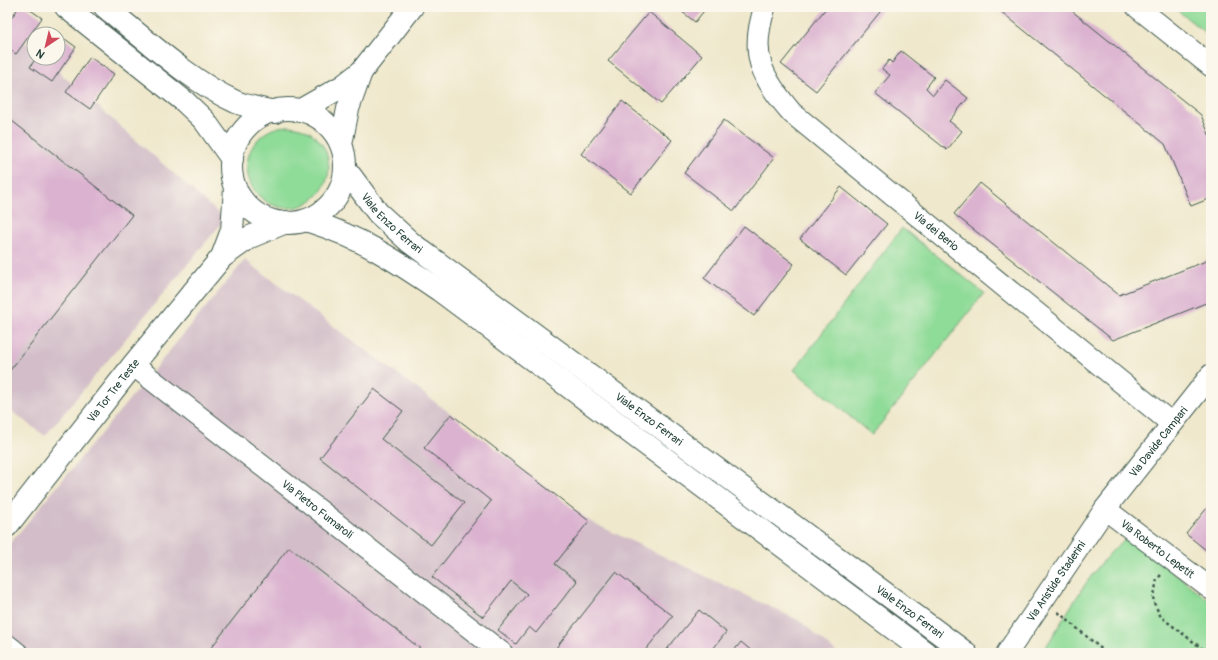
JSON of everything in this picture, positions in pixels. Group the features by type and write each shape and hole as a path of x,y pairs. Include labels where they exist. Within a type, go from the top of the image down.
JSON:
{"main road":[{"path":"66,7 184,101 207,124 232,158"},
{"path":"105,7 179,66 222,95 252,108 275,112 299,111 319,119 332,131 341,144 347,171 336,199 325,211 309,221 286,222 271,220 250,208 235,188 232,178 232,158 236,141 244,129 258,118 275,112"},
{"path":"299,111 343,86 361,72 412,7"},
{"path":"341,144 348,109 361,72"},
{"name":"Viale Enzo Ferrari","path":"347,171 378,213 411,243 966,653"},
{"name":"Via Tor Tre Teste","path":"222,257 232,230 235,188"},
{"name":"Viale Enzo Ferrari","path":"309,221 337,230 367,244 440,290 926,653"},
{"name":"Via Tor Tre Teste","path":"7,526 133,365 222,257 250,237 286,222"}],"street":[{"name":"Via dei Berio","path":"765,7 759,26 757,48 762,70 775,93 792,113 1172,423"},
{"path":"1137,7 1211,66"},
{"name":"Via Pietro Fumaroli","path":"133,365 502,653"},
{"name":"Via Davide Campari","path":"1105,509 1211,375"},
{"name":"Via Roberto Lepetit","path":"1105,509 1211,589"},
{"name":"Via Aristide Staderini","path":"1007,653 1105,509"},
{"path":"7,645 17,653"}],"path":[{"path":"1179,564 1157,578 1154,601 1161,617 1208,653"},
{"path":"1043,600 1075,625 1106,653"}],"shaded area":[{"path":"7,26 26,43 26,66 52,66 225,219 45,436 7,408"},
{"path":"245,260 451,414 589,521 800,621 837,653 7,653 7,547"}],"green space":[{"path":"1173,7 1211,7 1211,37"},
{"path":"280,126 296,126 311,133 322,144 329,159 329,175 326,183 317,196 304,205 296,208 280,208 265,201 254,190 247,175 247,159 254,144 265,133"},
{"path":"902,228 984,293 872,435 794,370"},
{"path":"1126,539 1133,541 1211,602 1211,653 1042,653 1091,576 1114,549"}],"building":[{"path":"19,7 26,7 42,18 36,26 26,26 26,40 16,54 7,48 7,24"},
{"path":"676,7 707,7 695,22"},
{"path":"827,7 884,7 816,91 781,64"},
{"path":"1002,7 1067,7 1201,115 1211,139 1211,198 1191,206 1165,144 999,10"},
{"path":"649,12 702,56 661,104 608,61"},
{"path":"66,40 76,47 66,62"},
{"path":"901,51 934,77 926,88 933,95 945,80 968,98 949,121 962,131 947,150 875,93 890,75 882,69 889,60 892,63"},
{"path":"90,57 114,74 90,109 66,92"},
{"path":"31,66 63,66 52,82 30,67"},
{"path":"622,101 672,140 631,193 581,154"},
{"path":"7,117 132,215 7,374"},
{"path":"724,120 774,158 734,211 684,173"},
{"path":"980,183 1119,295 1211,259 1211,301 1113,340 954,214"},
{"path":"841,187 887,224 846,275 800,239"},
{"path":"744,226 794,264 754,316 704,278"},
{"path":"374,389 403,411 381,439 464,503 431,545 320,458"},
{"path":"451,414 589,521 555,564 577,581 536,633 529,627 516,644 498,630 527,594 511,581 483,617 432,577 491,501 424,448"},
{"path":"1211,503 1211,554 1186,534"},
{"path":"289,547 426,653 207,653"},
{"path":"616,572 673,616 643,653 552,653"},
{"path":"699,610 726,632 710,653 664,653"},
{"path":"741,642 754,653 732,653"}]}
